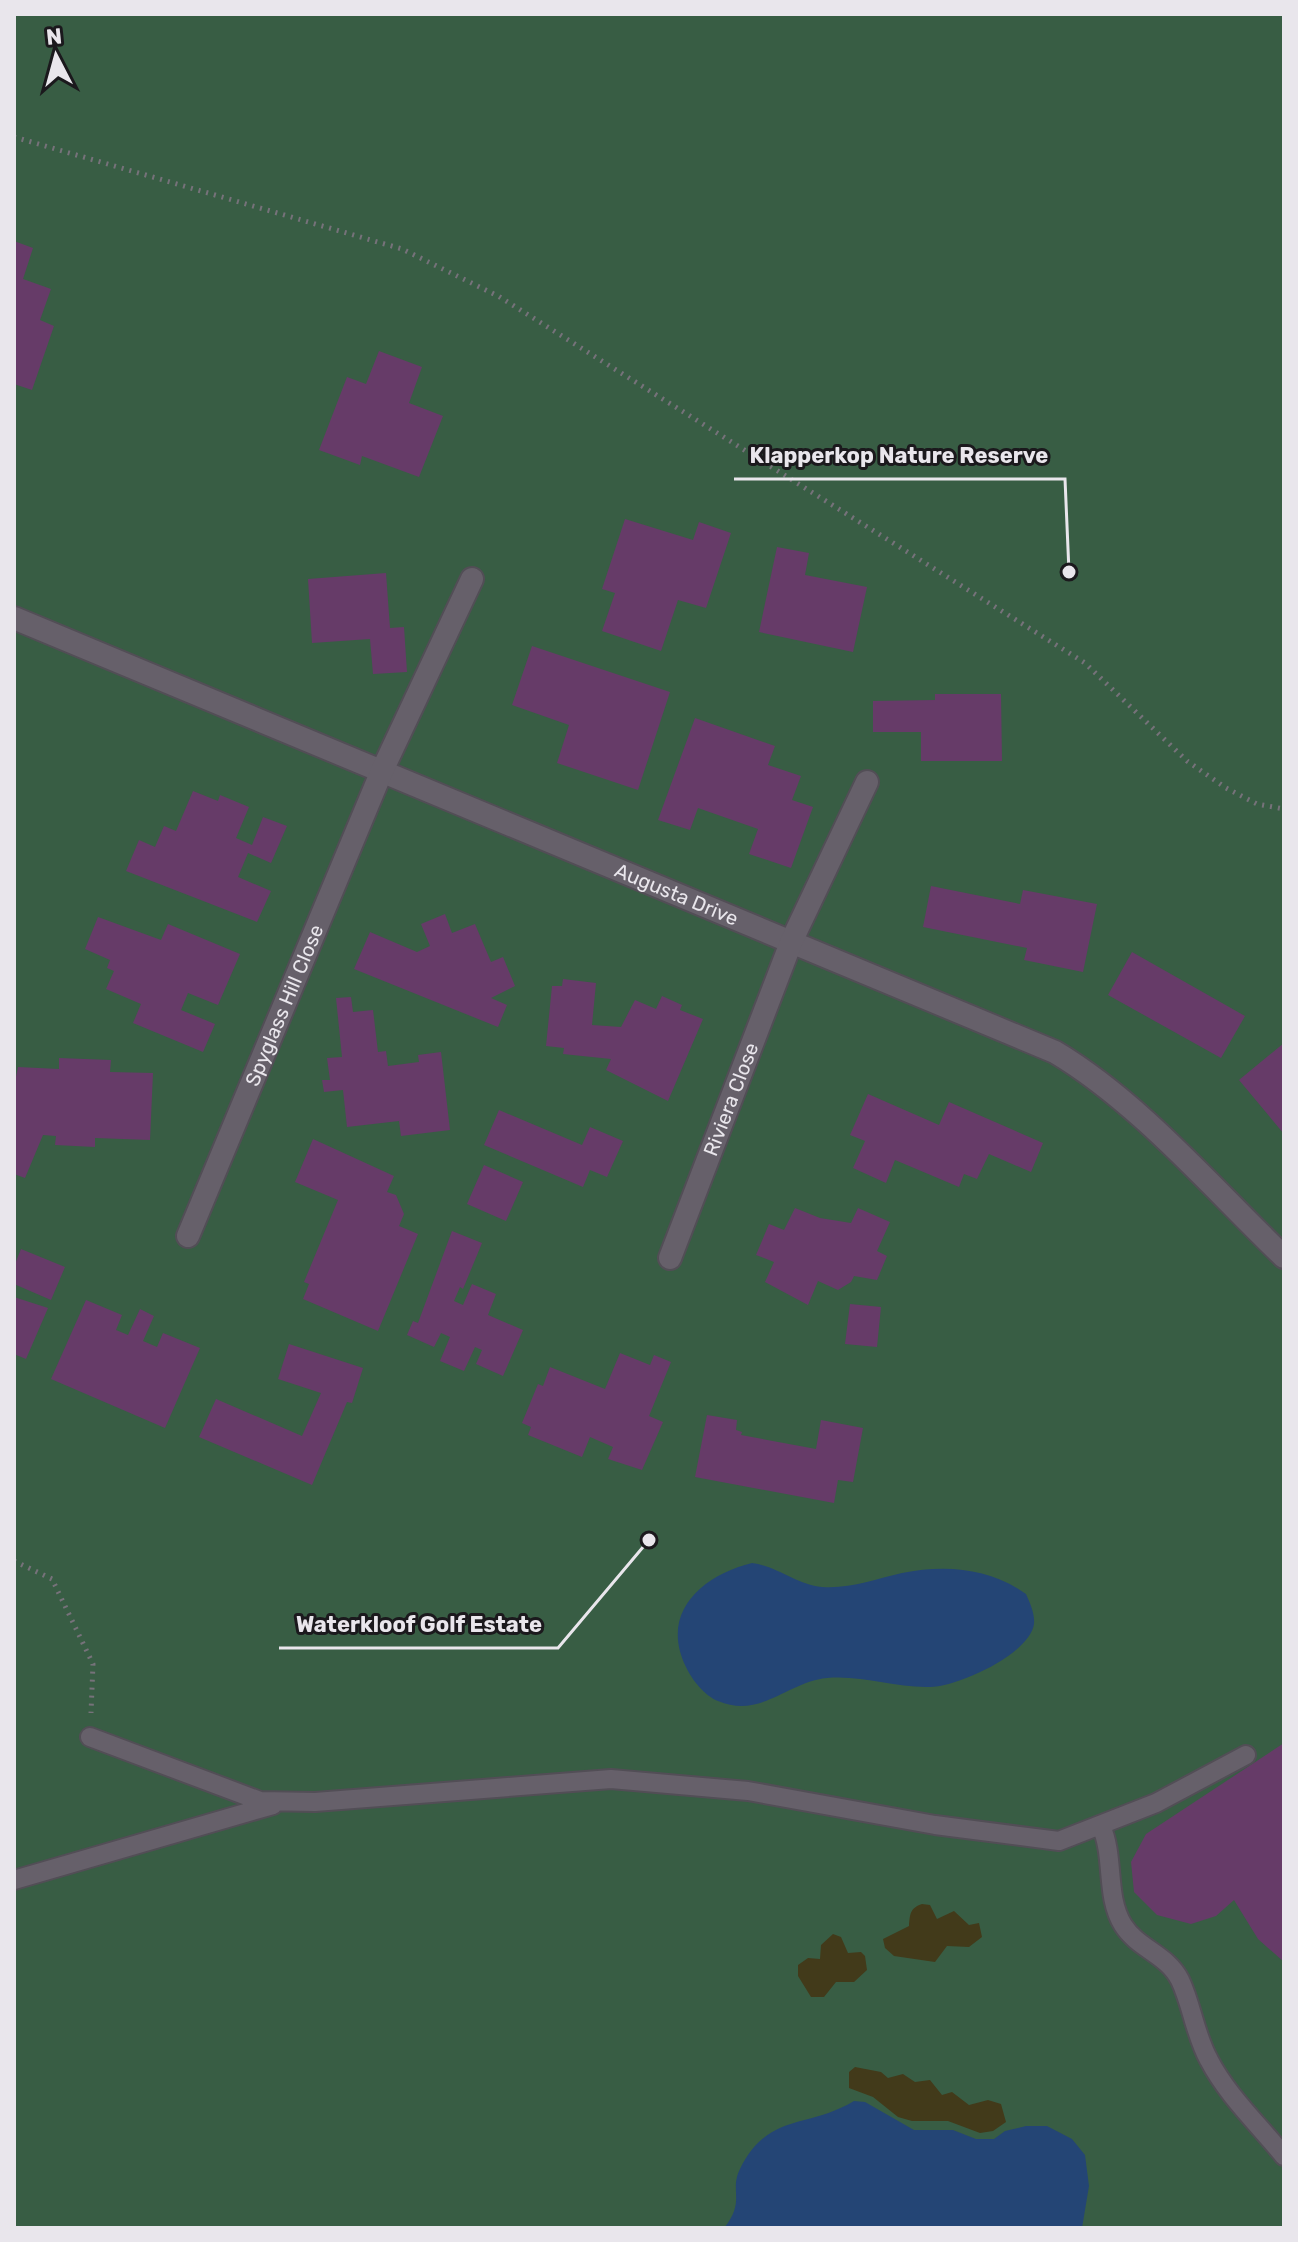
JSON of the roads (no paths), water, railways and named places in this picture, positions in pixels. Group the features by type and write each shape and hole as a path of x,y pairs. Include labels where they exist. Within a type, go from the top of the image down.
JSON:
{"street":[{"name":"Spyglass Hill Close","path":"188,1236 381,773 472,579"},
{"name":"Augusta Drive","path":"14,618 1055,1052 1092,1073 1127,1103 1284,1257"},
{"name":"Riviera Close","path":"670,1258 792,940 867,782"}],"lane":[{"path":"90,1737 260,1801 280,1803 611,1779 748,1791 935,1825 1059,1841 1156,1803 1246,1755"},
{"path":"14,1880 280,1803"},
{"path":"1101,1826 1110,1845 1114,1901 1124,1926 1141,1943 1167,1960 1181,1981 1209,2060 1284,2156"}],"water":[{"path":"752,1563 822,1587 852,1585 918,1570 967,1570 998,1578 1026,1594 1034,1624 1020,1646 1006,1657 974,1675 942,1686 917,1687 853,1678 827,1678 799,1686 761,1703 733,1705 713,1699 695,1682 679,1647 678,1629 690,1599 702,1587 717,1577"},
{"path":"854,2101 865,2102 914,2130 953,2130 976,2139 994,2139 1005,2131 1026,2126 1047,2126 1072,2139 1085,2155 1089,2186 1082,2228 724,2228 731,2219 736,2203 740,2169 763,2138 790,2124 837,2110"}],"place":[{"name":"Klapperkop Nature Reserve","path":"1069,572"},
{"name":"Waterkloof Golf Estate","path":"649,1540"}]}
